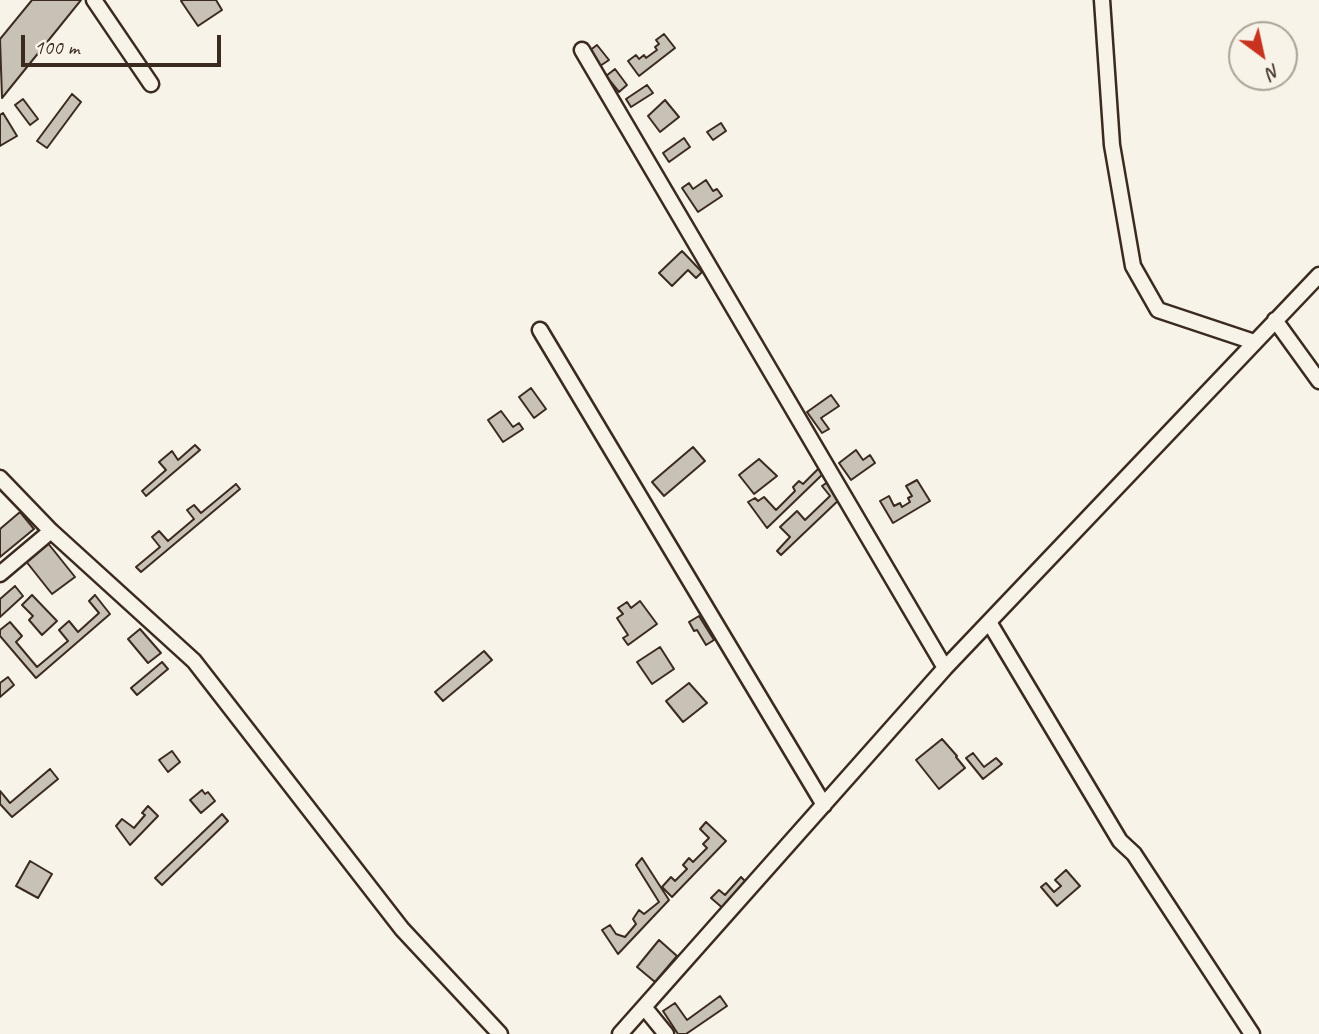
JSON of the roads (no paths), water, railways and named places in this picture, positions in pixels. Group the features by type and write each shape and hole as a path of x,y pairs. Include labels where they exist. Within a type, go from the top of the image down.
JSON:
{"street":[{"path":"94,0 151,84"},
{"path":"1102,0 1112,145 1133,266 1158,310 1254,342"},
{"path":"582,50 945,668"},
{"path":"620,1034 945,668 1319,275"},
{"path":"1275,320 1319,381"},
{"path":"540,330 824,805"},
{"path":"0,478 51,531 194,661 402,929 500,1034"},
{"path":"0,574 51,531"},
{"path":"989,622 1120,841 1133,854 1252,1034"},
{"path":"644,1007 666,1034"}]}
